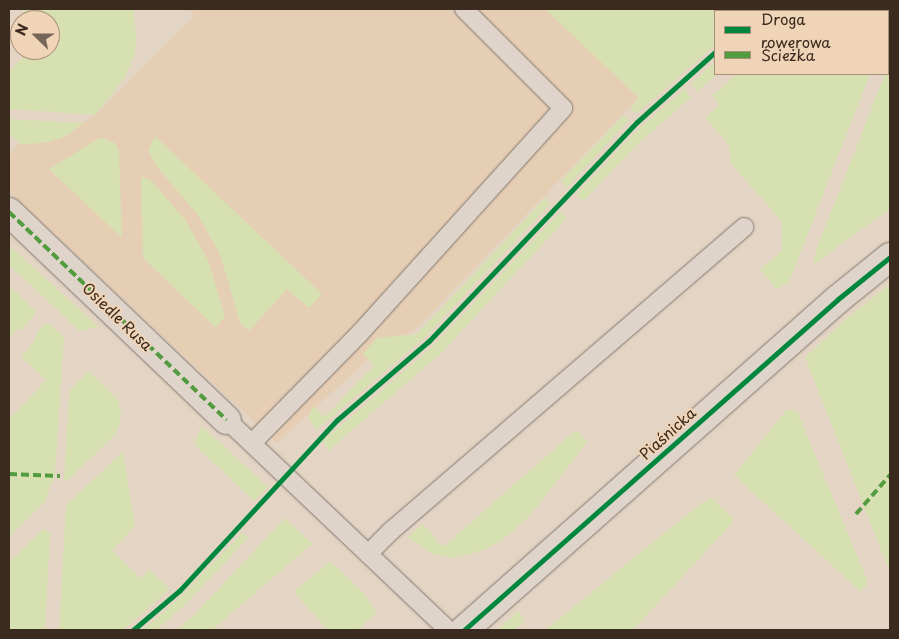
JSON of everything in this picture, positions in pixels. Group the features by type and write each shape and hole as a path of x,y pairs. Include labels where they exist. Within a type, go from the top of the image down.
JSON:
{"street":[{"name":"Osiedle Rusa","path":"9,212 227,420"},
{"name":"Piaśnicka","path":"464,630 831,305 890,257"}],"lane":[{"path":"252,444 366,326 563,108 464,9"},
{"path":"368,554 391,531 744,227"},
{"path":"227,420 448,630"}],"shaded area":[{"path":"188,9 738,9 714,10 639,97 416,329 381,347 277,443 9,192 9,155 20,143 59,139 95,115 195,16"}],"green space":[{"path":"133,9 137,41 133,59 124,79 95,115 9,109 9,72 20,60 60,60 60,10 22,10"},
{"path":"545,9 758,9 714,10 714,46 636,114 630,109 639,98"},
{"path":"890,9 890,23 889,26 889,10 825,10"},
{"path":"890,61 890,209 813,266 816,250 885,75 889,75"},
{"path":"714,63 714,75 716,75 698,91 691,84"},
{"path":"736,75 870,75 789,282 777,289 760,270 782,250 782,222 731,163 729,145 705,118 719,105 712,96"},
{"path":"684,89 691,97 639,143 583,201 576,195 632,135"},
{"path":"624,115 629,120 567,187 561,181"},
{"path":"9,119 84,123 64,137 45,143 21,144 9,134"},
{"path":"155,136 322,294 309,308 287,289 249,331 240,323 220,254 197,214 158,168 148,151"},
{"path":"101,137 115,143 119,150 122,238 49,169"},
{"path":"141,177 151,180 186,221 208,260 225,316 216,328 143,258"},
{"path":"545,198 551,203 425,337 316,430 308,417 313,406 325,417 374,365 363,354 377,338 417,334"},
{"path":"560,212 567,218 440,354 328,451 323,441 433,346"},
{"path":"9,245 98,327 80,331 9,265"},
{"path":"890,284 890,573 805,357 844,321"},
{"path":"9,286 34,309 34,316 20,331 17,329 9,338"},
{"path":"44,324 50,324 64,337 55,475 44,503 9,537 9,420 46,380 21,357 33,343 38,331"},
{"path":"89,371 118,400 121,412 120,423 116,434 66,482 64,479 69,395 71,389"},
{"path":"787,410 797,411 868,582 861,592 734,475"},
{"path":"202,426 268,487 254,501 194,444"},
{"path":"576,430 587,442 529,517 502,540 485,550 455,558 430,553 408,537 423,524 443,547"},
{"path":"123,452 135,526 112,551 141,579 149,570 170,589 123,630 59,630 66,505"},
{"path":"712,498 734,519 732,523 633,630 545,630 700,504"},
{"path":"285,518 312,544 212,630 177,630 194,615"},
{"path":"45,528 50,534 45,630 9,630 9,562"},
{"path":"243,532 248,538 184,606 156,630 143,630 178,599"},
{"path":"330,561 364,594 377,613 357,630 328,630 294,592"},
{"path":"519,611 525,621 514,630 497,630"}],"marked path":[{"path":"9,212 227,420"},
{"path":"9,474 60,476"},
{"path":"856,514 890,475"}],"cycle path":[{"path":"133,630 180,590 337,420 429,341 637,122 714,53"},
{"path":"464,630 838,299 890,257"}]}
